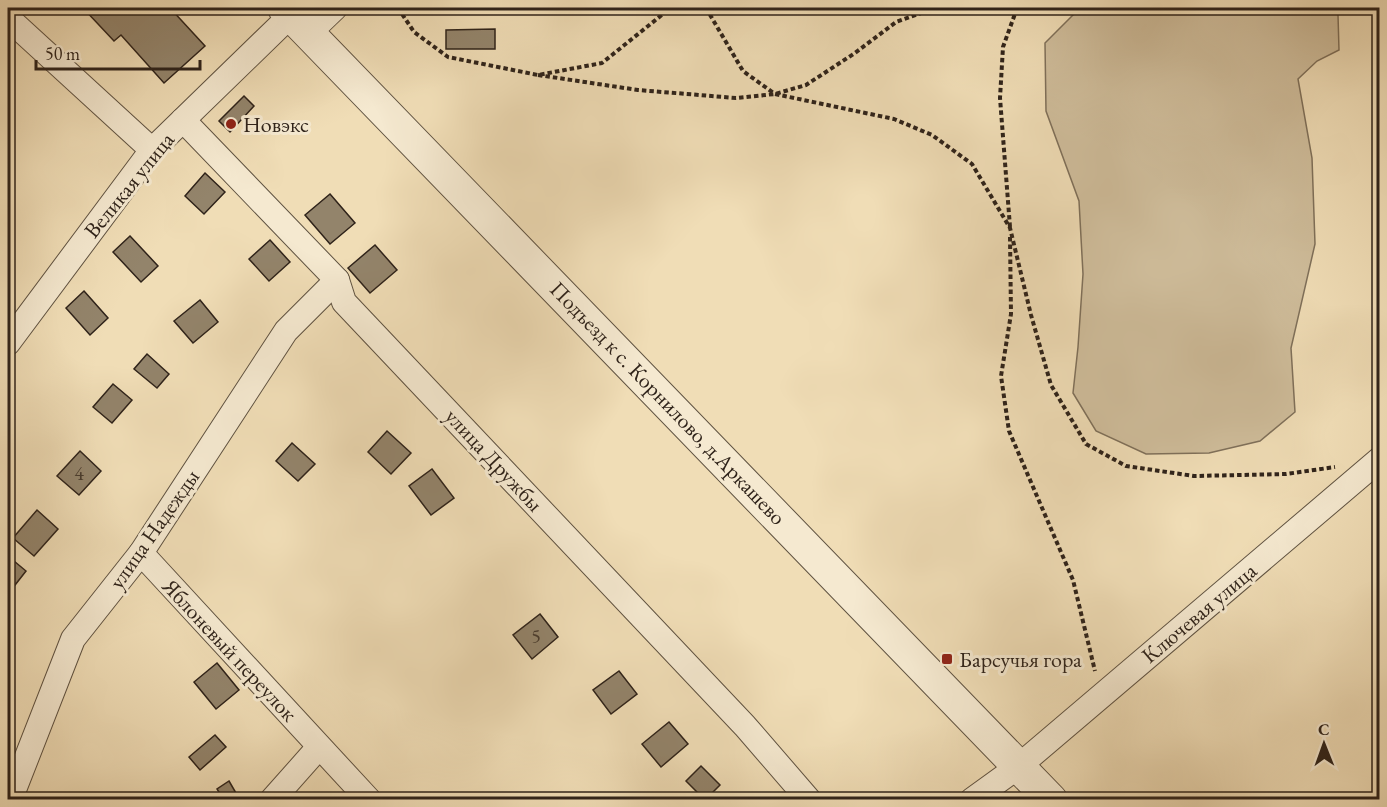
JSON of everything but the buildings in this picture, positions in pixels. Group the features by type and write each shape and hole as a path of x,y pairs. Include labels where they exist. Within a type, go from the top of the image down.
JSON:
{"street":[{"name":"Великая улица","path":"8,343 152,150 295,19 335,8"},
{"path":"8,18 152,150"},
{"name":"Подъезд к с. Корнилово, д.Аркашево","path":"295,19 1050,800"},
{"name":"улица Дружбы","path":"183,120 337,280 344,302 737,718 809,800"},
{"name":"улица Надежды","path":"10,800 73,639 141,554 286,331 337,280"},
{"name":"Ключевая улица","path":"972,800 1019,766 1378,460"},
{"name":"Яблоневый переулок","path":"141,554 369,800"},
{"path":"272,800 320,747"}],"path":[{"path":"398,8 414,32 448,57 538,75 638,90 736,98 776,94 806,85 855,53 896,22 935,8"},
{"path":"538,75 602,63 663,14 667,8"},
{"path":"705,8 743,71 776,94 894,119 932,135 972,164 1010,228 1030,315 1051,385 1086,444 1126,466 1194,476 1286,474 1378,460"},
{"path":"1019,8 1003,47 1000,98 1010,228 1011,314 1001,376 1009,431 1073,580 1101,695"}],"shaded area":[{"path":"1080,8 1333,8 1338,15 1339,50 1317,61 1298,79 1312,158 1315,244 1291,348 1295,412 1260,441 1209,453 1146,454 1096,431 1073,393 1083,274 1079,201 1046,111 1045,43"}],"place":[{"name":"Новэкс","path":"231,124"},
{"name":"Барсучья гора","path":"947,659"}]}
